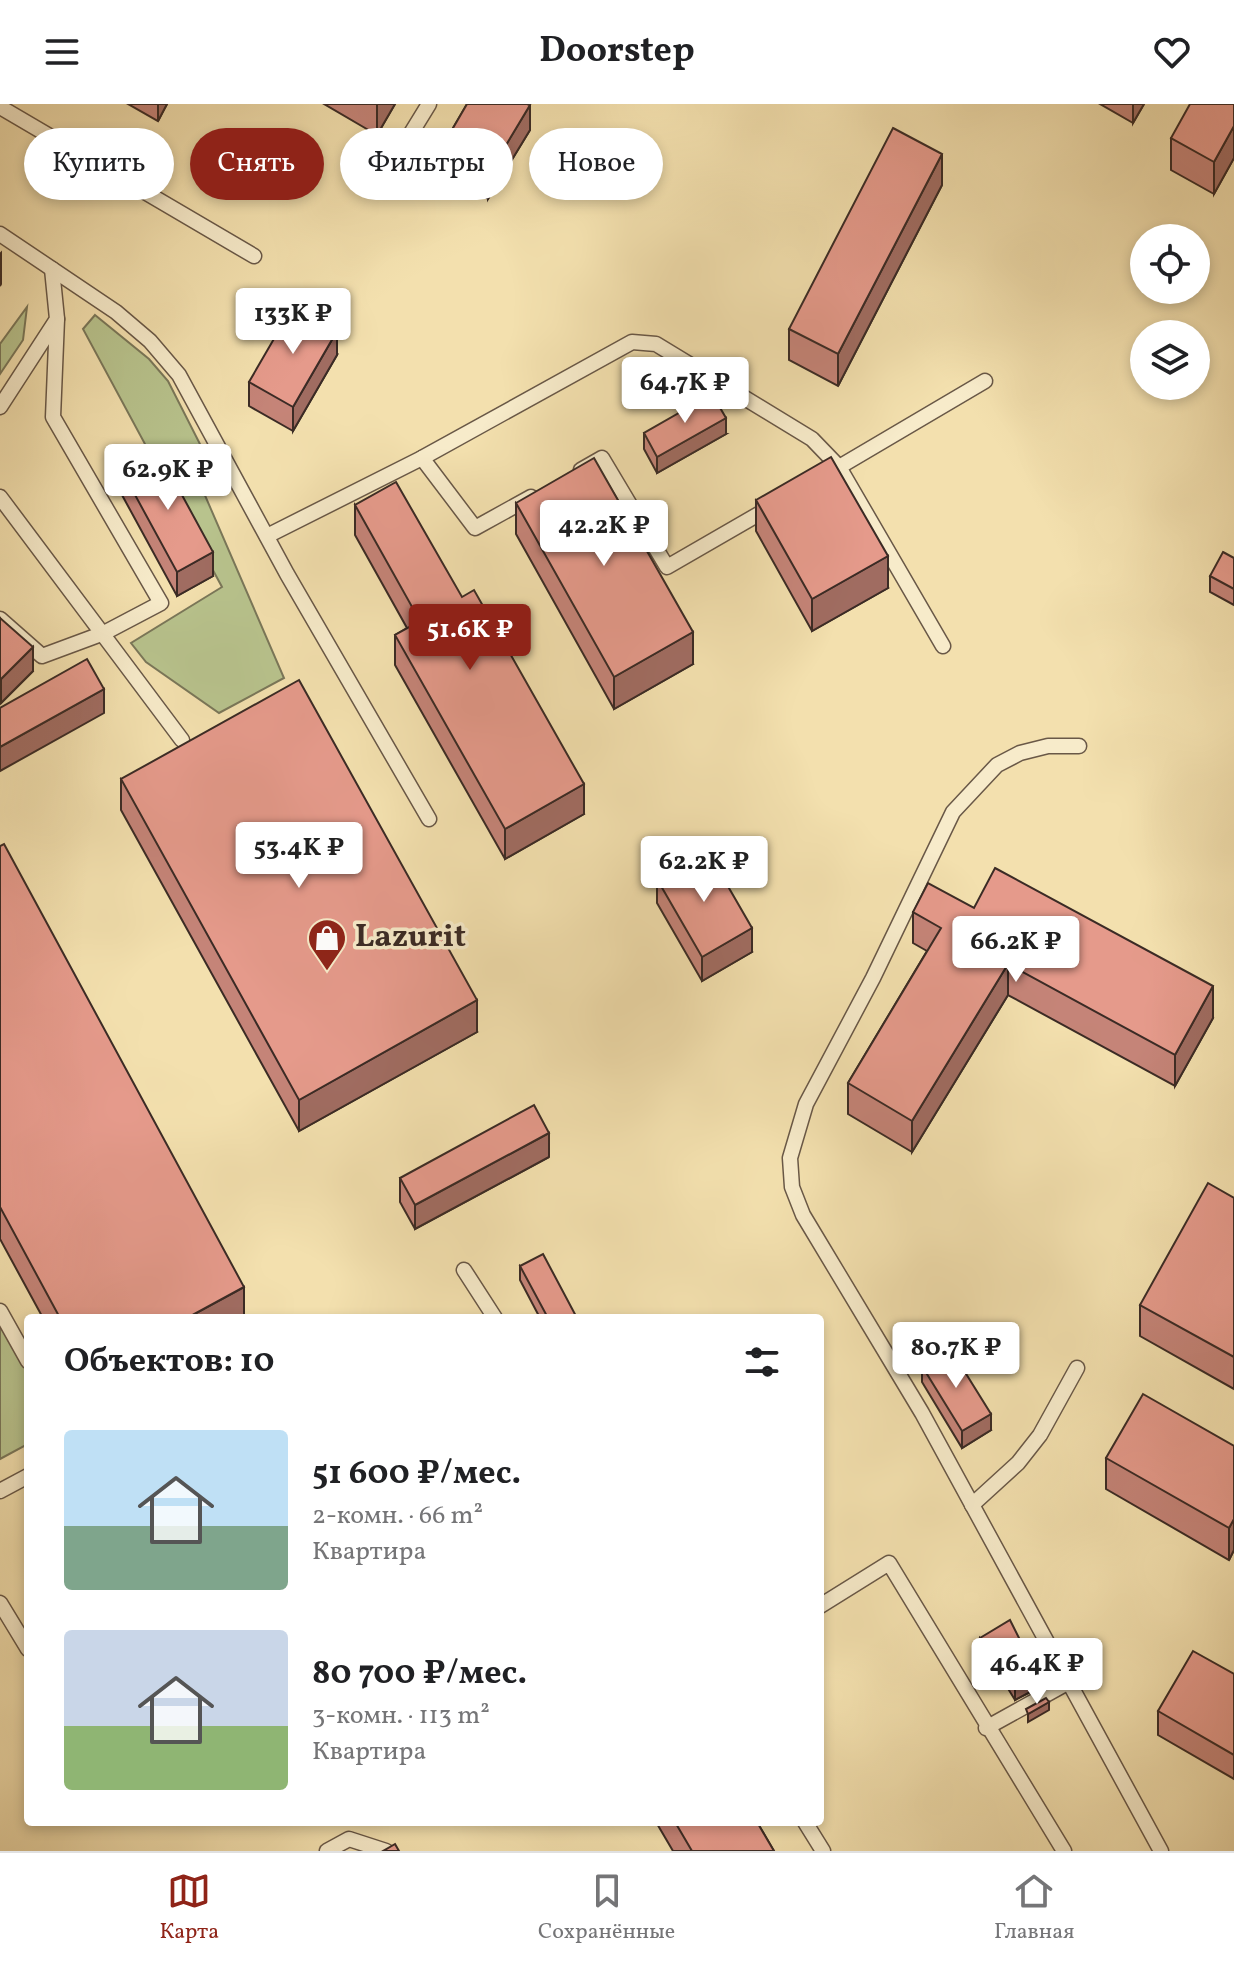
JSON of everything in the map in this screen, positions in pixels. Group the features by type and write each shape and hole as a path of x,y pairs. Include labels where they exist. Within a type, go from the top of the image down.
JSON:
{"lane":[{"path":"414,128 429,104"},
{"path":"0,107 254,256"},
{"path":"0,234 116,312 150,341 179,375 429,819"},
{"path":"0,619 42,656 104,633 161,603 53,417 57,319 52,269"},
{"path":"0,407 57,319"},
{"path":"267,536 422,458 632,342 656,344 812,439 943,646"},
{"path":"833,471 985,381"},
{"path":"422,458 475,528 539,493"},
{"path":"564,479 602,458 667,567 787,498"},
{"path":"0,497 182,740"},
{"path":"1079,746 1048,746 1020,753 997,765 953,812 873,978 806,1104 790,1158 792,1187 803,1215 922,1413 1161,1851"},
{"path":"464,1270 492,1314"},
{"path":"0,1311 24,1354"},
{"path":"972,1505 1018,1463 1040,1435 1077,1368"},
{"path":"0,1491 24,1478"},
{"path":"824,1604 889,1563 986,1728 1064,1851"},
{"path":"0,1603 24,1642"},
{"path":"986,1728 1069,1682"},
{"path":"807,1826 823,1851"},
{"path":"327,1851 349,1839 386,1851"}],"green space":[{"path":"27,307 23,340 0,374 0,344"},
{"path":"95,315 149,359 168,381 204,452 194,470 284,678 219,713 146,662 131,643 222,587 83,329"},
{"path":"0,1316 9,1335 24,1337 24,1446 0,1459"}],"building":[{"path":"467,104 530,105 513,133 513,128 453,128"},
{"path":"1190,104 1234,104 1234,126 1214,162 1171,138"},
{"path":"893,128 942,154 838,354 789,329"},
{"path":"293,306 337,331 293,407 249,382"},
{"path":"712,394 726,418 657,457 644,433"},
{"path":"158,451 213,552 177,572 122,471"},
{"path":"831,457 888,556 812,599 756,500"},
{"path":"594,458 693,632 614,677 516,503"},
{"path":"396,482 462,597 474,590 584,784 505,829 395,635 420,621 355,505"},
{"path":"1223,552 1234,558 1234,589 1210,576"},
{"path":"0,618 33,647 1,679 0,678"},
{"path":"87,659 104,689 0,747 0,708"},
{"path":"299,680 477,1000 299,1100 121,779"},
{"path":"4,844 244,1287 194,1314 58,1314 0,1207 0,846"},
{"path":"707,850 752,928 702,957 657,879"},
{"path":"995,868 1213,986 1175,1055 1008,964 912,1121 848,1083 941,928 913,912 928,883 974,908"},
{"path":"534,1105 549,1133 415,1205 400,1178"},
{"path":"1208,1183 1234,1198 1234,1357 1140,1305"},
{"path":"543,1254 575,1314 546,1314 520,1266"},
{"path":"950,1348 991,1414 962,1431 922,1366"},
{"path":"1143,1394 1234,1446 1234,1519 1229,1528 1106,1458"},
{"path":"1010,1620 1036,1672 1015,1684 1004,1665 999,1668 980,1638"},
{"path":"1193,1651 1234,1674 1234,1755 1158,1711"},
{"path":"1046,1698 1049,1702 1028,1714 1026,1709"},
{"path":"677,1826 759,1826 774,1851 692,1851"},
{"path":"395,1844 399,1851 383,1851"}],"place":[{"name":"Lazurit","path":"327,972"}]}
